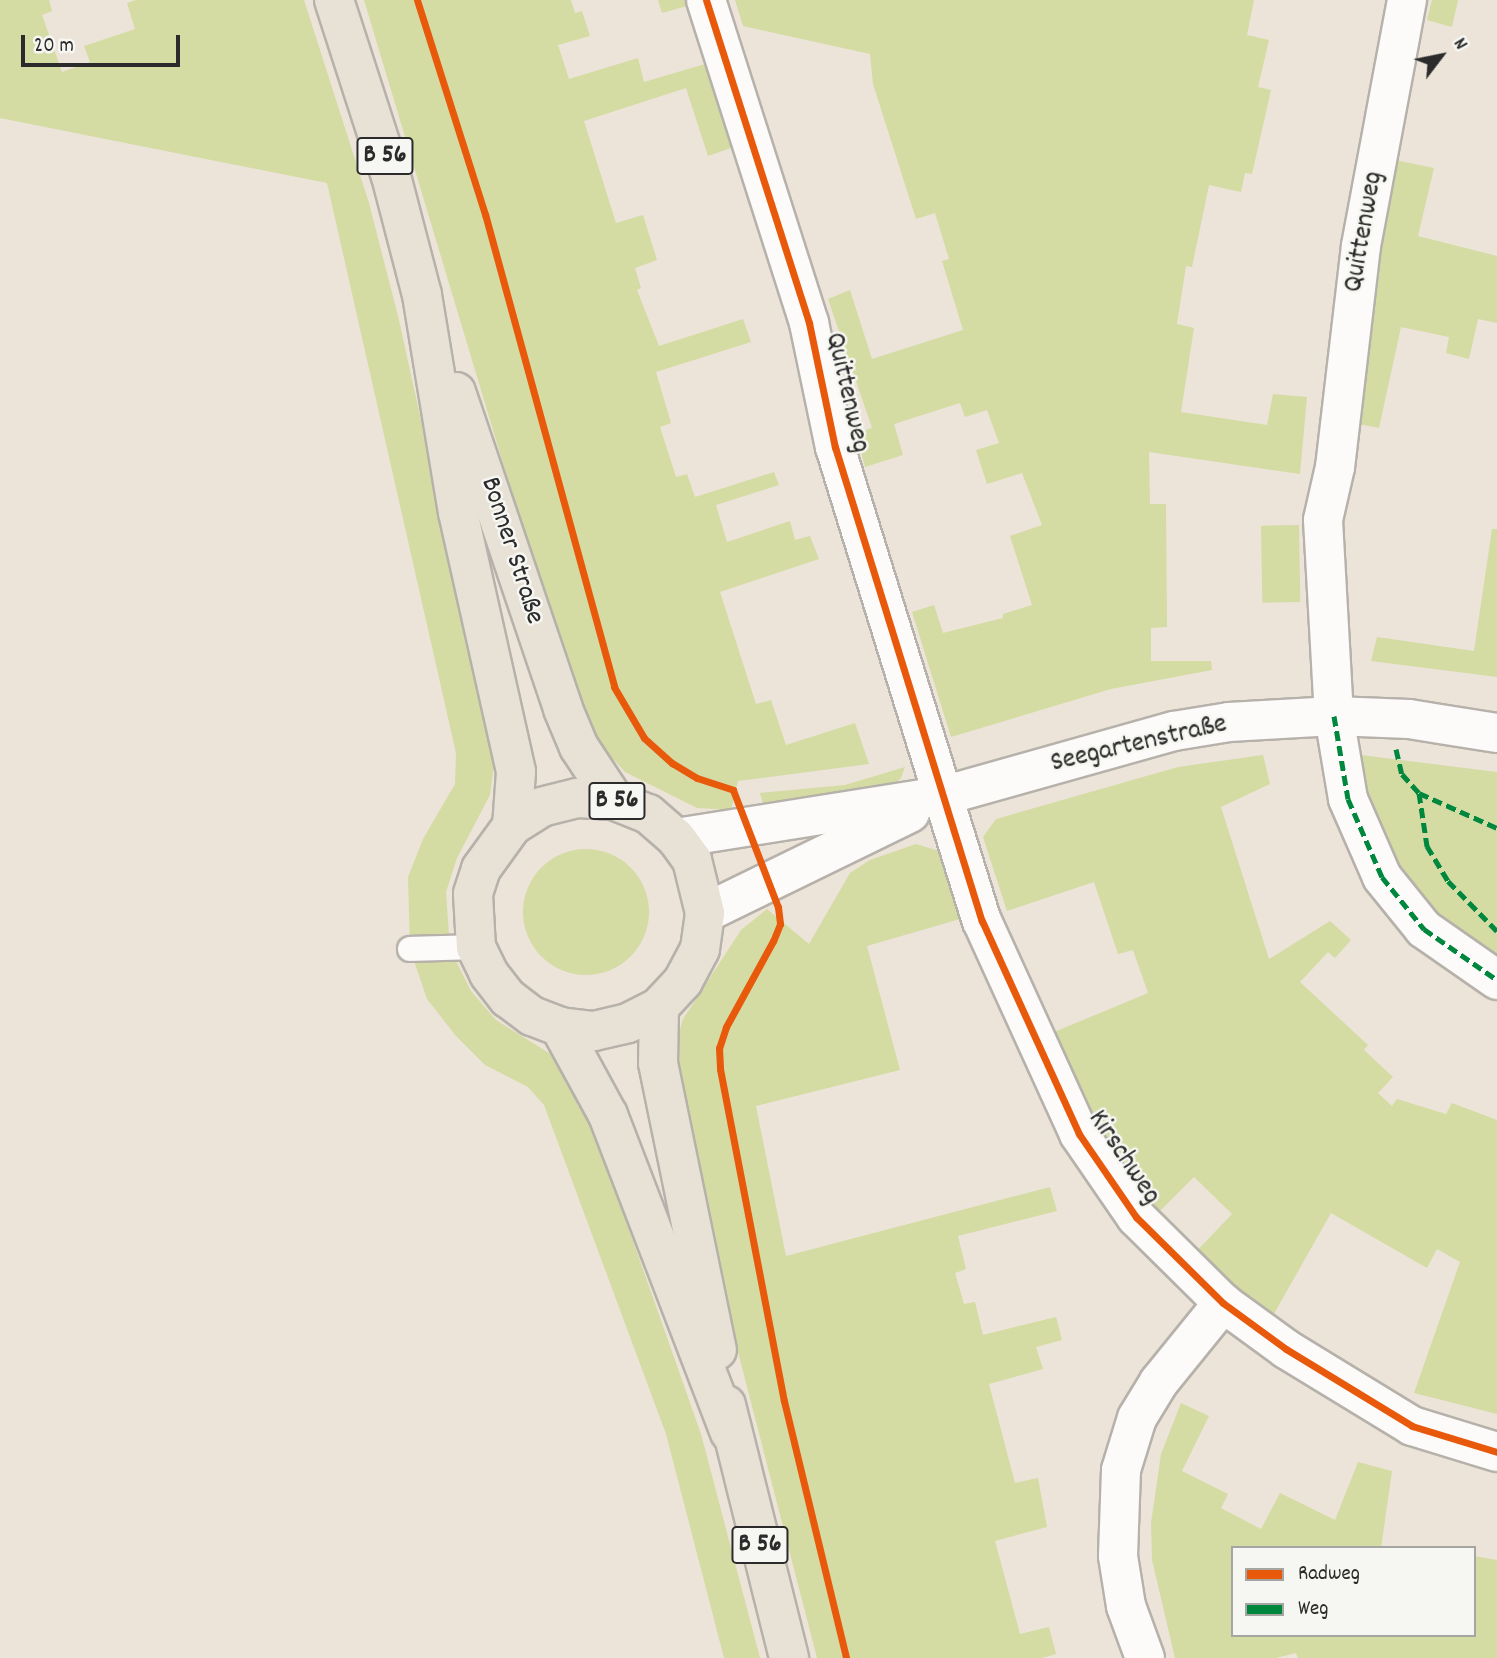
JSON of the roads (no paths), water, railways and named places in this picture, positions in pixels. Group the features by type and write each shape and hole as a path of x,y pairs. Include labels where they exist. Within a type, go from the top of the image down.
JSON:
{"main road":[{"name":"Bonner Straße","path":"334,0 391,176 422,295 563,709 579,747 614,800"},
{"name":"Bonner Straße","path":"422,295 458,512 516,772 512,826"},
{"name":"B 56","path":"577,798 614,800 648,814 676,838 701,886 705,913 700,949 683,981 659,1007 628,1023 594,1031 560,1027 532,1016 508,998 489,974 476,947 473,894 493,846 512,826 542,807 577,798"},
{"name":"B 56","path":"659,1007 658,1063 703,1270 730,1432 789,1658"},
{"name":"B 56","path":"560,1027 608,1115 730,1432"}],"street":[{"name":"Quittenweg","path":"706,0 809,323 835,447 946,795"},
{"name":"Quittenweg","path":"1334,716 1323,520 1335,467 1361,246 1408,0"},
{"name":"Seegartenstraße","path":"676,838 946,795 1174,731 1334,716 1409,719 1497,733"},
{"path":"1334,716 1348,799 1382,877 1424,929 1497,981"},
{"name":"Seegartenstraße","path":"705,913 946,795"},
{"name":"Kirschweg","path":"946,795 982,922 1079,1134 1136,1217 1223,1303 1286,1349 1412,1426 1497,1452"},
{"path":"1145,1658 1126,1606 1118,1556 1121,1470 1137,1418 1159,1382 1223,1303"}],"lane":[{"path":"410,949 476,947"}]}
